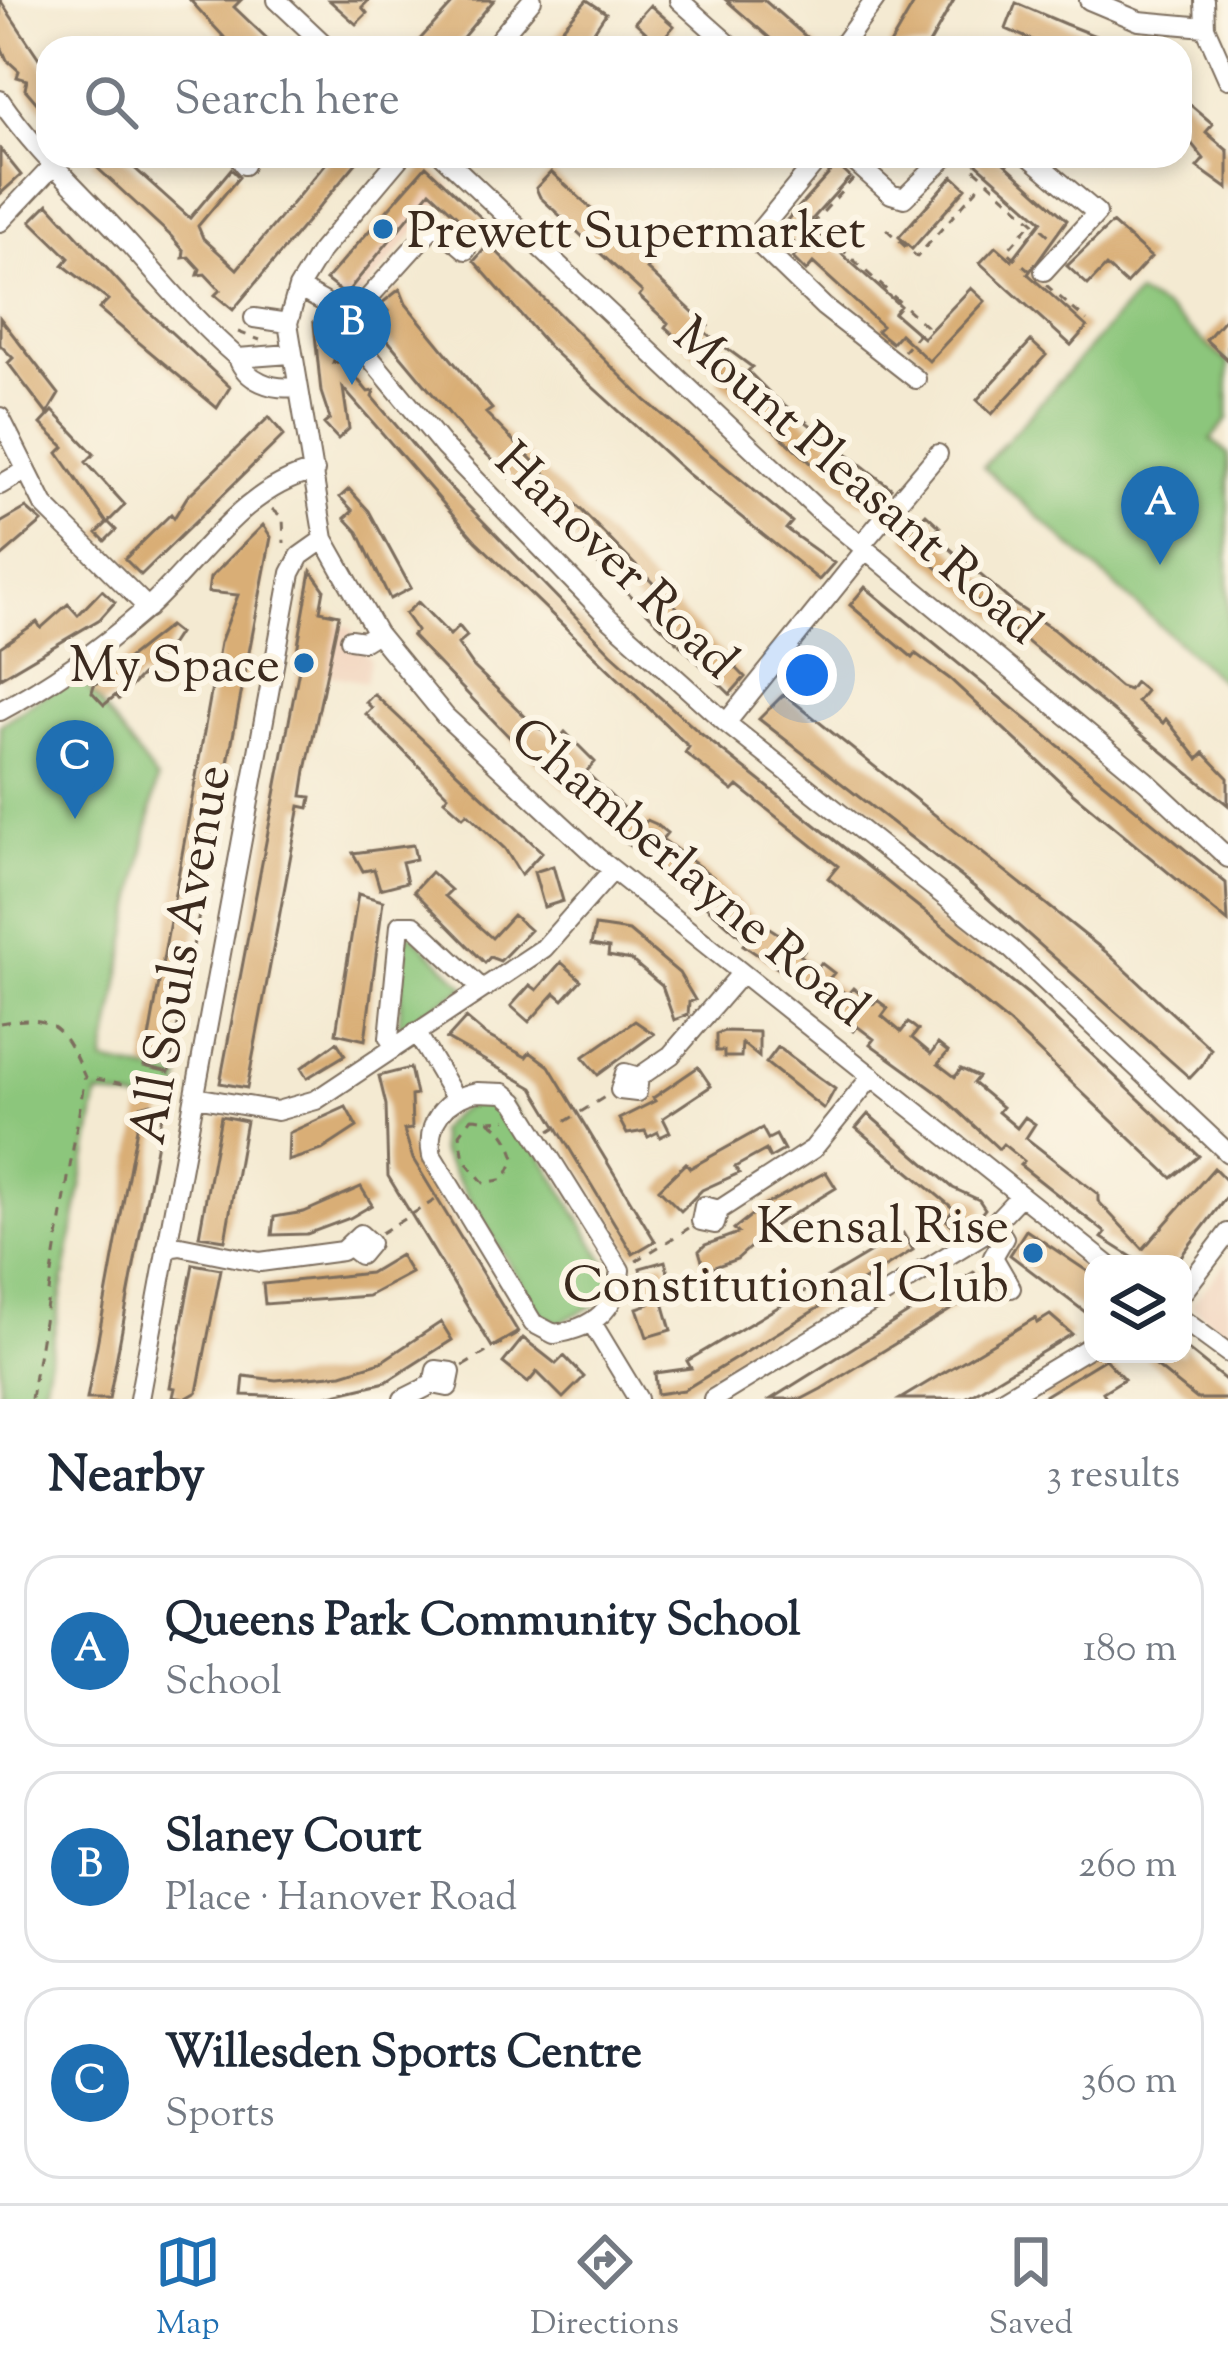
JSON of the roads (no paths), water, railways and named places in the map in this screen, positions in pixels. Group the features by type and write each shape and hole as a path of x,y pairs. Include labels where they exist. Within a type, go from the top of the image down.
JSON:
{"street":[{"path":"277,0 315,36"},
{"path":"502,36 532,0"},
{"path":"679,0 720,36"},
{"path":"849,36 875,0"},
{"path":"1089,0 1139,22 1205,26"},
{"path":"1204,0 1205,26 1228,79"},
{"path":"0,100 36,148"},
{"path":"0,221 51,168 130,245 180,306 252,359 271,387 296,387"},
{"path":"250,320 287,323 298,288 320,252 390,168"},
{"name":"Mount Pleasant Road","path":"455,168 680,385 863,547 1146,781 1228,857"},
{"path":"810,168 761,229 760,245 916,380"},
{"path":"862,168 891,194 904,198 935,168"},
{"path":"1043,168 1097,213 1044,272"},
{"path":"344,325 435,224 466,250"},
{"name":"Hanover Road","path":"298,288 325,302 531,542 726,723 1011,949 1228,1153"},
{"name":"Chamberlayne Road","path":"287,323 324,539 377,633 445,716 612,871 1095,1255"},
{"path":"252,359 290,354"},
{"path":"0,417 44,505 148,608"},
{"path":"726,723 938,454"},
{"path":"0,485 26,470"},
{"path":"0,711 66,673 148,608 264,491 315,471"},
{"name":"All Souls Avenue","path":"139,1399 188,1096 291,573 299,556 324,539"},
{"path":"350,639 364,641 377,633"},
{"path":"188,1096 277,1111 297,1109 555,939 612,871"},
{"path":"394,1046 389,1038 400,925 414,925 482,989"},
{"path":"619,1086 634,1094 639,1077 671,1055 740,975"},
{"path":"416,1032 454,1096"},
{"path":"700,1221 715,1224 719,1210 814,1149 872,1076"},
{"path":"503,1094 515,1102 620,1270 618,1297 592,1323 554,1334 533,1323 452,1189 428,1138 454,1096 503,1094"},
{"path":"713,1399 995,1225 1020,1196"},
{"path":"995,1225 1004,1238 993,1257 1011,1288"},
{"path":"1192,1280 1228,1233"},
{"path":"166,1248 180,1246 260,1262 350,1247 356,1234 369,1239"},
{"path":"592,1323 638,1399"},
{"path":"1192,1327 1228,1353"},
{"path":"1003,1399 1084,1350"},
{"path":"403,1399 433,1384 436,1370 451,1372"}],"place":[{"name":"Prewett Supermarket","path":"383,229"},
{"name":"Slaney Court","path":"352,385"},
{"name":"Queens Park Community School","path":"1160,565"},
{"name":"My Space","path":"304,663"},
{"name":"Willesden Sports Centre","path":"75,819"},
{"name":"Kensal Rise Constitutional Club","path":"1033,1253"}]}
